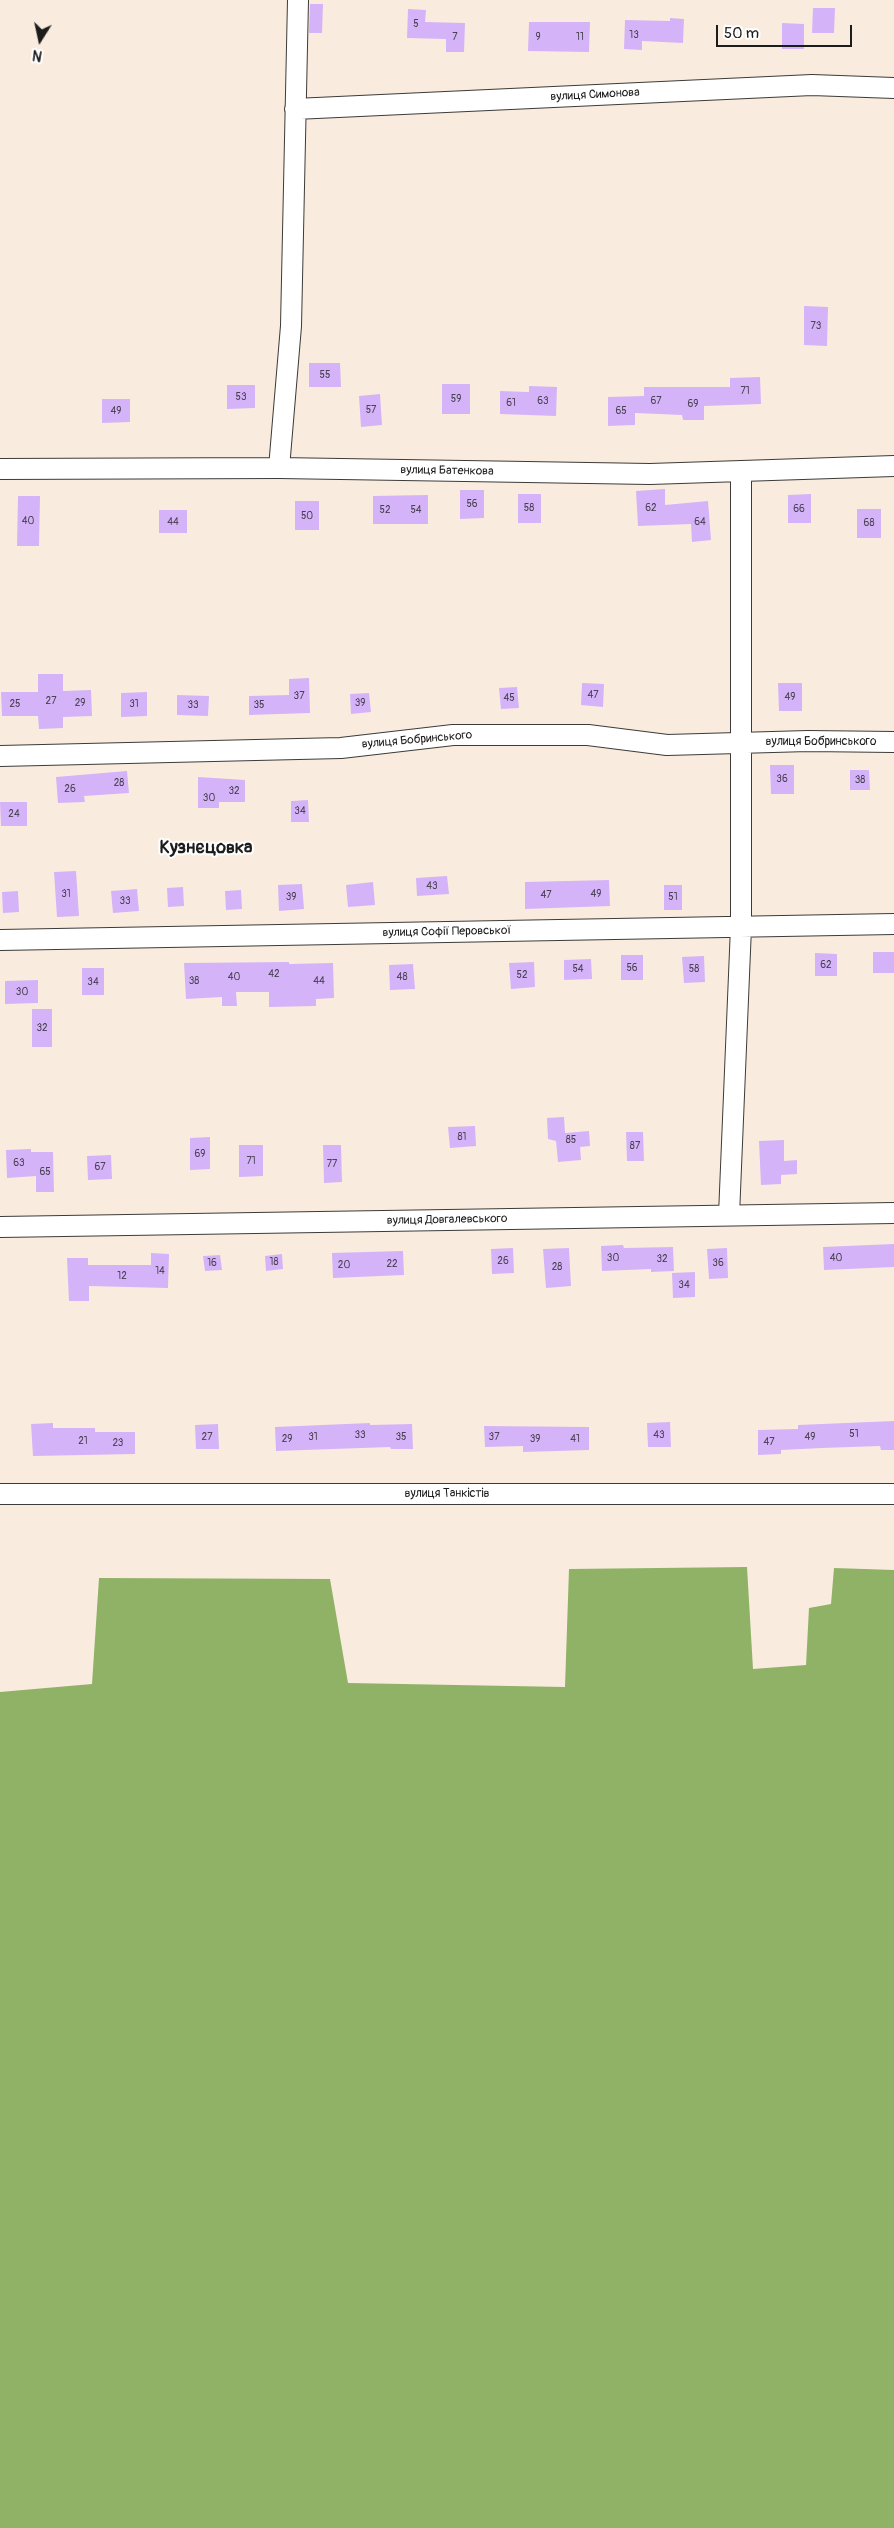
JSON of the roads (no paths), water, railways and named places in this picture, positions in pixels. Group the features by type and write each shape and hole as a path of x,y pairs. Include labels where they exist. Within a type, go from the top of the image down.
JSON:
{"street":[{"path":"279,468 292,326 298,0"},
{"name":"вулиця Симонова","path":"295,109 812,85 894,88"},
{"name":"вулиця Батенкова","path":"0,469 279,468 650,474 894,466"},
{"path":"728,1215 741,926 741,471"},
{"name":"вулиця Бобринського","path":"0,756 341,748 453,735 588,735 667,745 894,742"},
{"name":"вулиця Софії Перовської","path":"0,940 894,924"},
{"name":"вулиця Довгалевського","path":"0,1227 894,1213"},
{"name":"вулиця Танкістів","path":"0,1494 894,1494"}],"district":[{"name":"Кузнєцовка","path":"206,848"}]}
